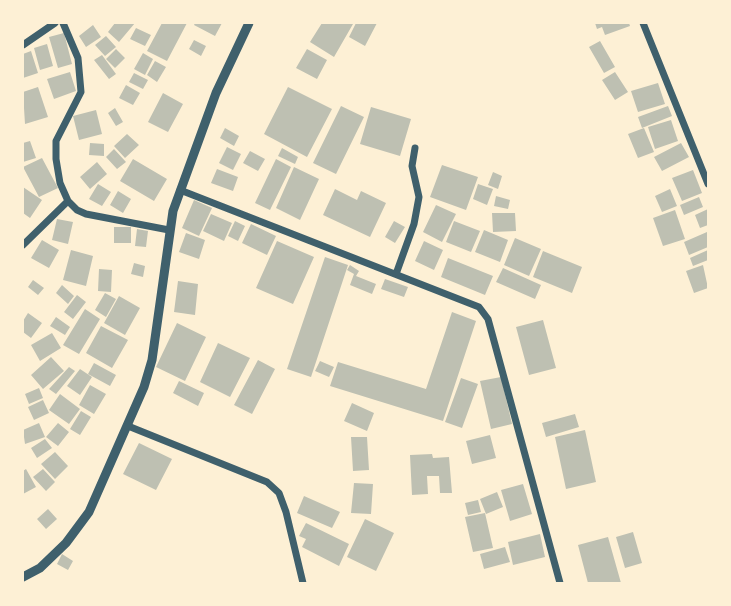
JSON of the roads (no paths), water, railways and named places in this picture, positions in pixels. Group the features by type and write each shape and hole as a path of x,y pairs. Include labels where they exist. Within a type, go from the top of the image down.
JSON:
{"street":[{"path":"23,45 55,23"},
{"path":"63,23 78,58 81,83 81,92 56,141 60,183 68,201 86,215 169,230"},
{"path":"23,577 40,568 66,543 89,512 144,387 152,360 169,230 180,190 216,93 249,23"},
{"path":"643,23 708,184"},
{"path":"396,274 414,224 419,197 412,166 415,148"},
{"path":"180,190 479,307 488,319 560,583"},
{"path":"23,245 68,201"},
{"path":"128,426 267,482 279,493 286,512 303,583"}]}
